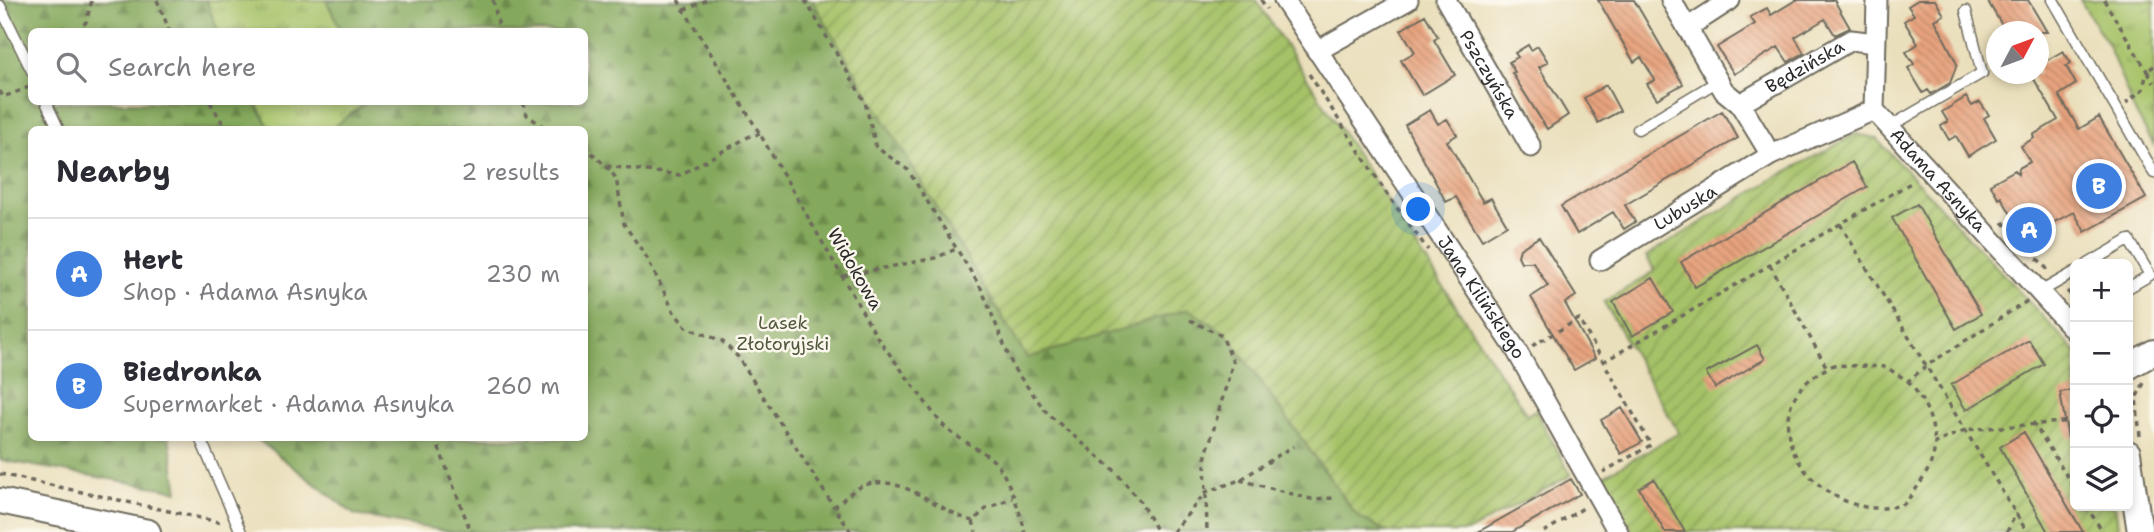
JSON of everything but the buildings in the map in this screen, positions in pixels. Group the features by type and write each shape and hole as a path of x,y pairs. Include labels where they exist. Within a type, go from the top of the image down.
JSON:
{"street":[{"name":"Jana Kilińskiego","path":"1284,0 1518,353 1618,532"},
{"path":"1317,51 1408,0"},
{"name":"Pszczyńska","path":"1446,0 1531,147"},
{"path":"1671,0 1717,81 1724,91 1740,104 1771,155"},
{"path":"1687,28 1730,0"},
{"path":"1874,110 1877,0"},
{"name":"Będzińska","path":"1740,104 1851,40 1875,43"},
{"name":"Adama Asnyka","path":"1874,110 2070,325"},
{"name":"Lubuska","path":"1600,260 1771,155 1874,110"},
{"path":"2139,372 2154,352"},
{"path":"2133,486 2140,532"},
{"path":"0,501 148,532"}],"lane":[{"path":"2053,0 2154,173"},
{"path":"0,6 28,63"},
{"path":"1889,127 1982,73 1966,11"},
{"path":"1638,129 1717,81"},
{"path":"47,105 57,126"},
{"path":"2097,259 2129,240 2150,275 2133,285"},
{"path":"2040,292 2070,275"},
{"path":"201,441 240,529"}],"path":[{"path":"81,28 86,22 92,0"},
{"path":"157,0 168,28"},
{"path":"493,0 499,28"},
{"name":"Widokowa","path":"678,0 760,134 877,337 949,432 995,461 1006,477 1024,532"},
{"path":"684,10 706,0"},
{"path":"805,0 865,102 876,147 908,170 982,290 1014,369 1048,414 1113,469 1140,502 1157,532"},
{"path":"2104,0 2154,83"},
{"path":"2117,110 2143,89 2147,71 2154,66"},
{"path":"0,91 3,97 28,88"},
{"path":"212,105 225,126"},
{"path":"524,105 527,115 542,126"},
{"path":"606,166 680,175 750,136 760,134"},
{"path":"588,150 616,178 624,224 647,258 674,312 686,327 722,341 738,357 851,532"},
{"path":"1603,362 1931,171"},
{"path":"1840,224 2027,532"},
{"path":"843,276 936,258 957,248"},
{"path":"1770,265 1827,368"},
{"path":"1908,381 1926,366 2040,292"},
{"path":"1518,353 1579,319 1589,342 1640,425 1651,445 1588,480"},
{"path":"1190,320 1222,336 1233,362 1206,459 1207,532"},
{"path":"1789,455 1786,445 1789,417 1809,384 1834,365 1886,367 1908,381 1922,397 1933,418 1935,443 1934,457 1918,487 1894,515"},
{"path":"2133,416 2137,415 2139,372"},
{"path":"1935,443 1965,430 2033,422 2070,421"},
{"path":"2033,422 2070,481"},
{"path":"1634,428 1640,425"},
{"path":"436,441 471,532"},
{"path":"1173,532 1206,492 1240,480 1293,446"},
{"path":"0,474 240,529"},
{"path":"1240,480 1311,499 1336,498"},
{"path":"834,508 860,487 887,483 913,492 954,516 973,521"},
{"path":"973,521 986,509 1012,498"},
{"path":"1544,532 1599,498"},
{"path":"2089,511 2103,532"},
{"path":"2007,532 2016,513"},
{"path":"973,521 976,532"}],"green space":[{"path":"0,0 206,0 217,28 28,28 28,105 257,105 268,126 28,126 28,441 170,441 178,491 0,460"},
{"path":"206,0 326,0 340,28 217,28"},
{"name":"Lasek Złotoryjski","path":"326,0 812,0 1027,357 1188,308 1226,333 1357,516 1387,532 450,532 355,515 260,441 588,441 588,126 335,126 363,105 588,105 588,28 340,28"},
{"path":"812,0 1256,0 1527,415 1535,410 1571,475 1467,532 1387,532 1357,516 1226,333 1188,309 1027,358"},
{"path":"2080,0 2154,0 2154,145 2134,110 2108,45"},
{"path":"257,105 363,105 336,126 268,126"},
{"path":"1856,134 1876,138 2070,346 2070,511 2116,511 2119,532 1633,532 1602,477 1679,433 1604,302 1655,271 1646,256 1780,175"}],"place":[{"name":"Biedronka","path":"2099,186"},
{"name":"Hert","path":"2029,230"}]}
